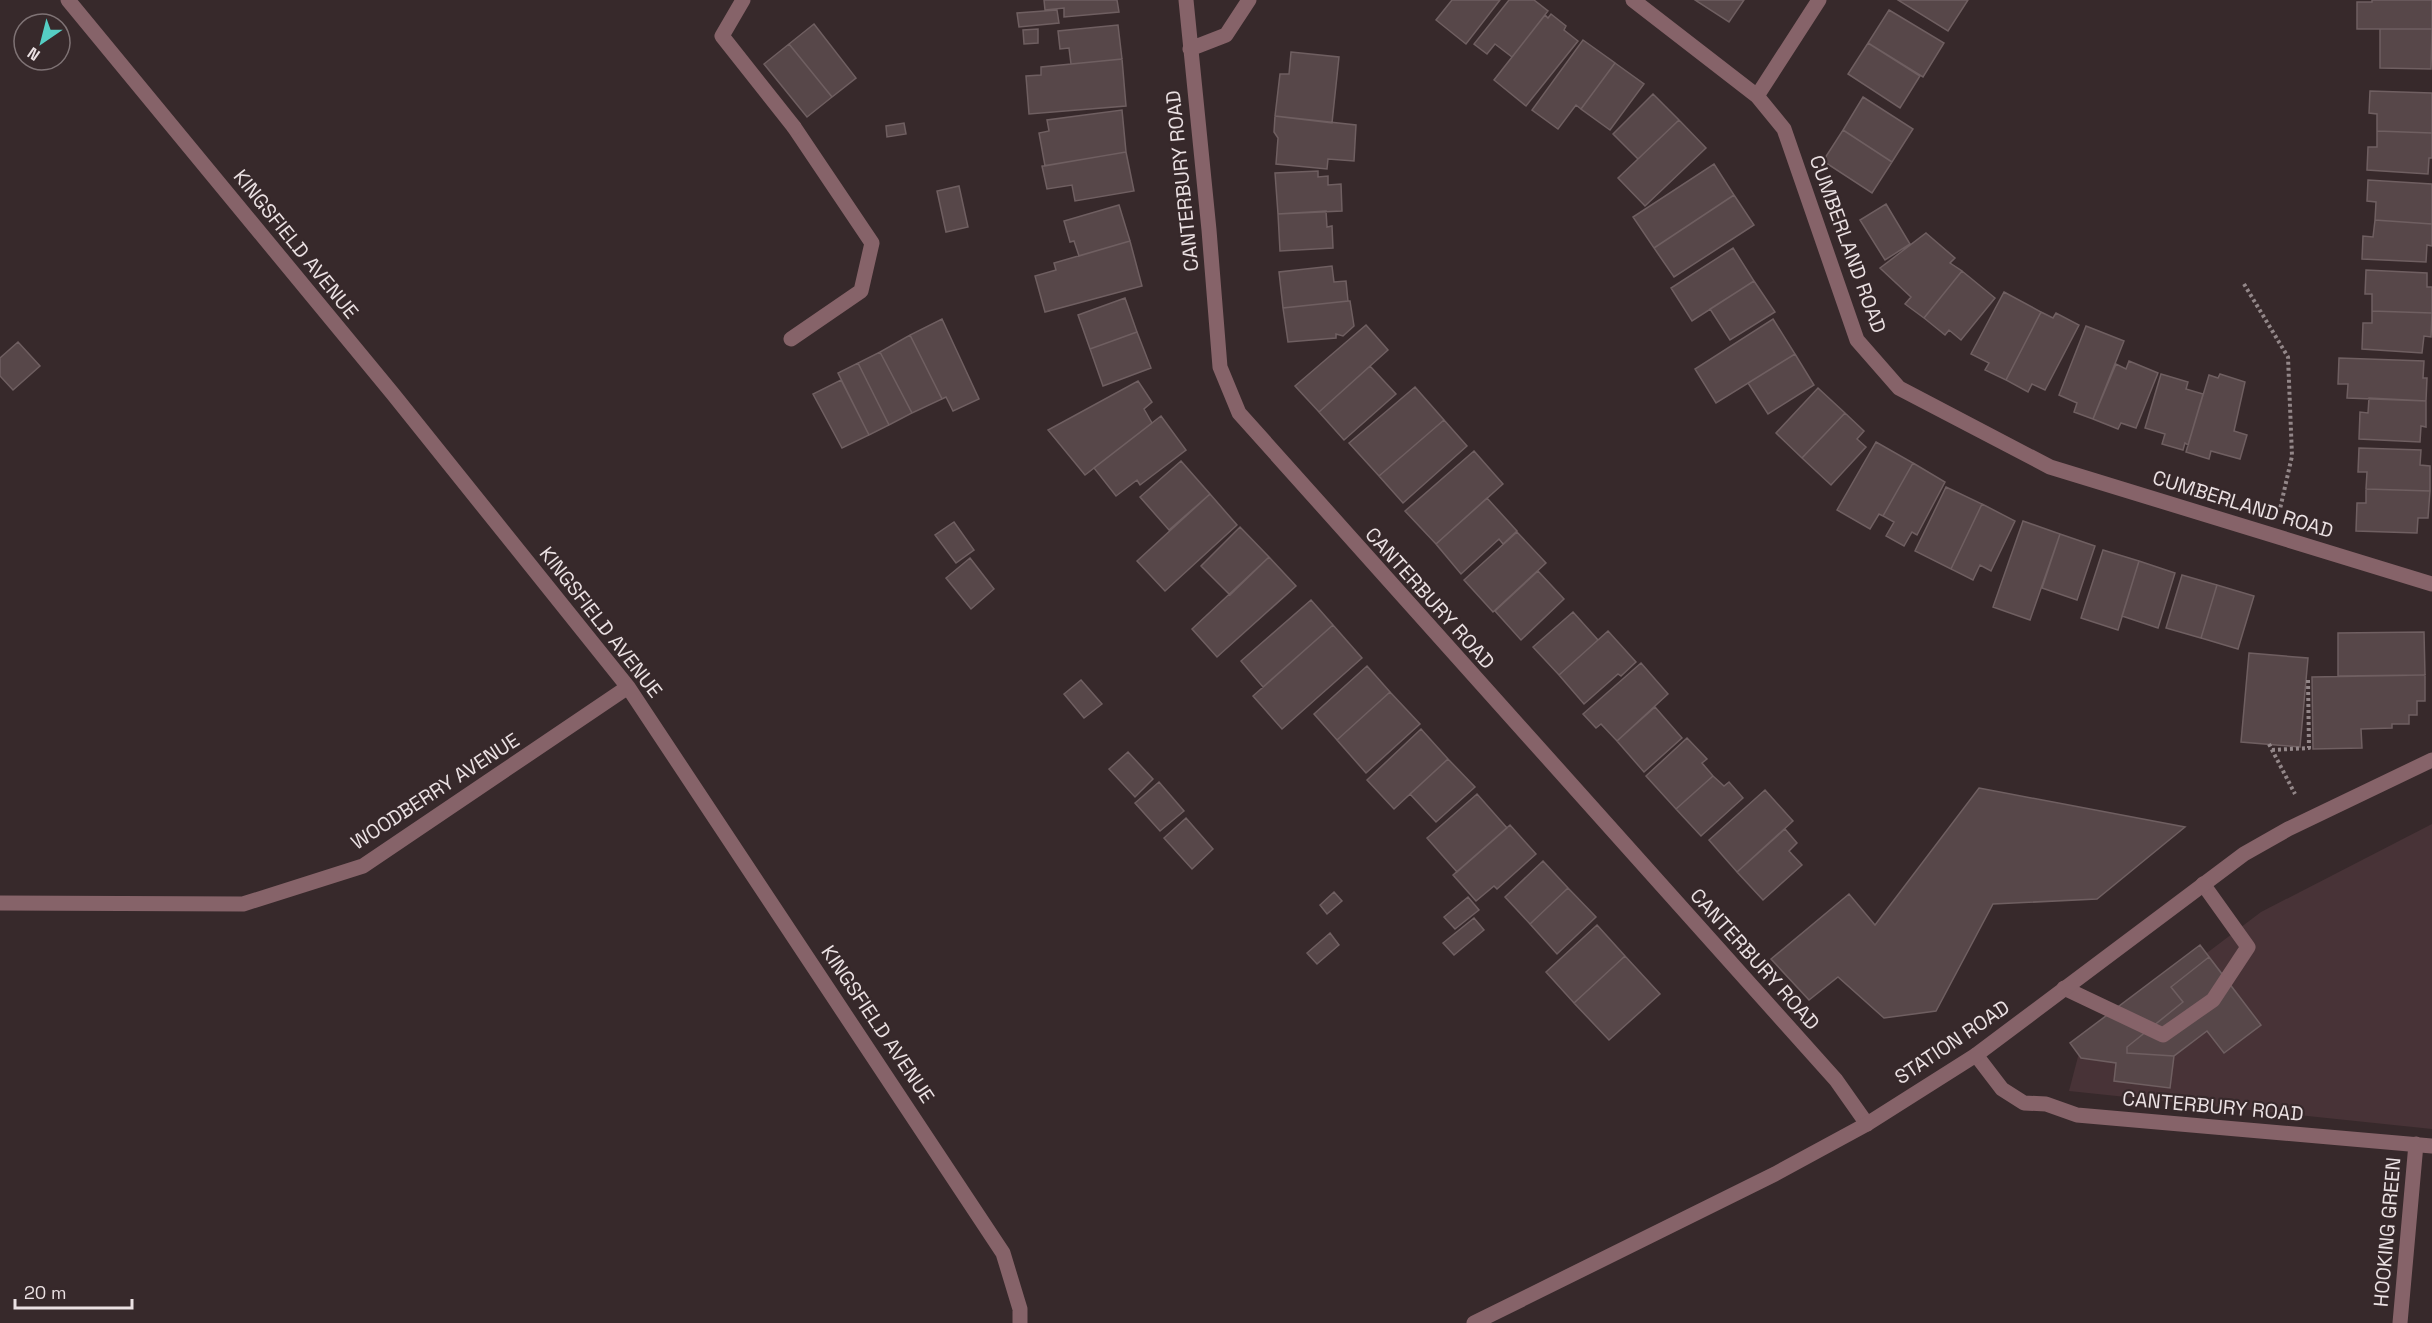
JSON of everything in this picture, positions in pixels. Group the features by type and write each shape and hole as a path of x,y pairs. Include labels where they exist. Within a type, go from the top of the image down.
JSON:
{"street":[{"name":"KINGSFIELD AVENUE","path":"68,0 400,404 628,687 1003,1253 1020,1309 1020,1323"},
{"path":"743,0 722,36 794,127 872,243 861,291 791,339"},
{"name":"CANTERBURY ROAD","path":"1186,0 1220,367 1239,413 1836,1080 1867,1124"},
{"path":"1190,49 1226,35 1249,0"},
{"name":"CUMBERLAND ROAD","path":"1633,0 1757,96 1784,129 1857,340 1899,388 2050,467 2432,584"},
{"path":"1757,96 1819,0"},
{"name":"WOODBERRY AVENUE","path":"0,903 243,904 363,866 628,687"},
{"name":"STATION ROAD","path":"1474,1323 1775,1174 1867,1124 1976,1055 2244,854 2307,820 2432,760"},
{"path":"2064,988 2163,1035 2213,1000 2248,947 2203,884"},
{"name":"CANTERBURY ROAD","path":"1976,1055 2002,1089 2024,1103 2046,1104 2077,1115 2432,1146"},
{"name":"HOOKING GREEN","path":"2400,1323 2416,1144"}],"path":[{"path":"2244,284 2288,357 2292,456 2274,534"},
{"path":"2272,750 2309,748 2308,680 2306,680"},
{"path":"2269,744 2307,820"}],"shaded area":[{"path":"2432,824 2432,1129 2069,1091 2080,1049 2261,912"}],"building":[{"path":"1044,0 1117,0 1119,12 1064,17 1064,8 1045,10"},
{"path":"1452,0 1500,0 1466,44 1436,20"},
{"path":"1509,0 1534,0 1548,11 1512,57 1495,44 1487,54 1474,44"},
{"path":"1695,0 1744,0 1729,22"},
{"path":"1898,0 1968,0 1948,31"},
{"path":"2372,0 2432,0 2432,29 2357,29 2357,2 2372,2"},
{"path":"1057,10 1059,23 1019,27 1017,13"},
{"path":"1889,10 1944,43 1923,77 1868,43"},
{"path":"1551,14 1566,26 1564,30 1578,41 1526,106 1494,80 1545,15 1548,18"},
{"path":"814,24 856,78 832,97 789,44"},
{"path":"1118,25 1122,59 1071,64 1069,48 1060,49 1058,31"},
{"path":"1038,29 1038,43 1024,44 1023,30"},
{"path":"2380,29 2432,29 2431,69 2380,68"},
{"path":"1583,40 1615,63 1581,109 1576,105 1558,129 1532,110"},
{"path":"1868,43 1920,76 1900,108 1848,74"},
{"path":"789,44 832,97 807,117 764,64"},
{"path":"1291,52 1339,57 1332,123 1275,116 1280,74 1289,74"},
{"path":"1122,59 1126,106 1029,114 1026,76 1041,75 1041,67"},
{"path":"1615,63 1644,84 1610,130 1581,109"},
{"path":"2370,91 2432,93 2432,133 2377,131 2377,114 2369,113"},
{"path":"1653,94 1679,120 1638,159 1613,134"},
{"path":"1863,97 1913,129 1892,162 1843,130"},
{"path":"1122,110 1126,152 1045,166 1039,133 1049,131 1047,120"},
{"path":"1275,116 1356,125 1354,161 1328,159 1327,169 1276,164 1278,138 1274,132"},
{"path":"1679,120 1706,148 1645,206 1618,178"},
{"path":"904,123 906,134 887,137 886,126"},
{"path":"1843,130 1892,162 1872,193 1823,161"},
{"path":"2377,131 2432,133 2432,158 2429,158 2428,174 2367,170 2368,147 2377,147"},
{"path":"1126,152 1134,191 1075,201 1072,185 1047,189 1042,166"},
{"path":"1714,164 1734,195 1654,248 1633,217"},
{"path":"1318,171 1318,177 1328,176 1328,185 1341,184 1342,211 1278,214 1275,173"},
{"path":"2368,180 2432,184 2432,224 2375,220 2376,202 2367,201"},
{"path":"959,186 968,227 946,232 937,191"},
{"path":"1734,195 1754,225 1674,277 1654,248"},
{"path":"1886,204 1910,244 1885,260 1860,220"},
{"path":"1119,205 1130,241 1079,256 1074,241 1070,242 1064,221"},
{"path":"1326,211 1327,227 1332,226 1333,248 1280,251 1278,214"},
{"path":"2375,220 2432,224 2432,246 2427,245 2426,262 2362,259 2363,236 2373,237"},
{"path":"1926,233 1955,258 1950,263 1962,271 1924,318 1905,304 1911,297 1880,268"},
{"path":"1130,241 1142,286 1045,312 1035,276 1056,270 1054,263"},
{"path":"1733,248 1754,281 1692,321 1671,288"},
{"path":"1332,266 1334,282 1346,281 1348,301 1283,308 1279,272"},
{"path":"2366,270 2427,273 2427,287 2432,287 2432,313 2372,311 2372,294 2365,294"},
{"path":"1962,271 1995,298 1961,340 1949,330 1945,335 1924,318"},
{"path":"1754,281 1775,312 1730,340 1710,309"},
{"path":"2004,292 2041,312 2006,380 1985,370 1989,363 1971,354"},
{"path":"1125,298 1137,332 1090,349 1078,315"},
{"path":"1350,301 1354,326 1343,336 1336,334 1336,338 1288,342 1283,308"},
{"path":"2372,311 2432,313 2431,337 2424,336 2422,353 2362,349 2363,323 2372,323"},
{"path":"2041,312 2053,318 2056,313 2079,325 2045,390 2032,384 2028,392 2006,380"},
{"path":"942,319 979,399 953,411 946,397 942,399 910,335"},
{"path":"1773,319 1795,354 1716,403 1695,369"},
{"path":"1366,325 1388,350 1319,412 1295,386"},
{"path":"2086,326 2124,341 2093,419 2074,412 2077,403 2059,395"},
{"path":"1137,332 1151,368 1103,386 1090,349"},
{"path":"910,335 942,399 912,413 880,352"},
{"path":"18,342 40,366 13,390 0,376 0,358"},
{"path":"880,352 912,413 889,425 858,363"},
{"path":"1795,354 1814,385 1768,414 1748,383"},
{"path":"2339,358 2424,361 2423,378 2427,378 2426,401 2347,398 2348,384 2338,384"},
{"path":"2129,361 2158,373 2136,428 2121,423 2118,429 2093,419 2116,364 2126,369"},
{"path":"858,363 889,425 869,435 838,373"},
{"path":"1370,366 1396,394 1344,440 1319,412"},
{"path":"2161,374 2188,382 2186,389 2203,394 2188,445 2185,443 2183,450 2162,444 2165,434 2145,428"},
{"path":"2220,374 2245,382 2234,431 2247,435 2240,459 2211,451 2209,459 2186,452 2209,375 2218,378"},
{"path":"841,380 869,435 842,448 813,394"},
{"path":"1138,381 1152,402 1144,409 1152,423 1085,475 1048,430"},
{"path":"1415,387 1444,420 1379,476 1349,443"},
{"path":"1818,388 1845,413 1802,458 1776,433"},
{"path":"2369,398 2426,401 2426,427 2421,426 2420,442 2359,439 2360,412 2368,413"},
{"path":"1845,413 1864,431 1857,439 1866,447 1831,485 1802,458"},
{"path":"1161,416 1186,450 1140,485 1137,480 1116,496 1094,468"},
{"path":"1444,420 1467,446 1403,503 1379,476"},
{"path":"1876,442 1913,463 1883,516 1879,514 1870,529 1837,510"},
{"path":"2359,448 2421,450 2420,465 2430,466 2430,491 2366,489 2367,472 2358,472"},
{"path":"1474,451 1503,484 1436,544 1405,511"},
{"path":"1181,461 1210,494 1169,530 1140,497"},
{"path":"1913,463 1945,482 1917,535 1912,532 1904,546 1886,536 1894,522 1883,516"},
{"path":"1946,487 1982,504 1951,569 1915,551"},
{"path":"2366,489 2430,491 2428,518 2418,518 2417,533 2356,531 2357,503 2366,503"},
{"path":"1210,494 1237,525 1165,591 1137,561"},
{"path":"1487,498 1517,531 1503,544 1499,539 1461,574 1436,544"},
{"path":"1982,504 2015,521 1991,571 1980,565 1973,580 1951,569"},
{"path":"2023,521 2060,534 2030,620 1993,607"},
{"path":"954,522 974,550 956,563 935,535"},
{"path":"1240,527 1269,557 1230,595 1201,566"},
{"path":"1517,532 1546,563 1493,612 1464,580"},
{"path":"2060,534 2095,546 2077,600 2042,588"},
{"path":"2103,550 2139,561 2118,630 2081,618"},
{"path":"1269,557 1296,586 1217,657 1192,629"},
{"path":"970,558 994,589 971,609 946,578"},
{"path":"2139,561 2175,573 2158,628 2122,616"},
{"path":"1538,571 1564,599 1521,640 1495,611"},
{"path":"2182,575 2217,585 2201,638 2166,628"},
{"path":"2217,585 2254,596 2238,649 2201,638"},
{"path":"1311,600 1333,625 1263,687 1241,661"},
{"path":"1573,612 1598,640 1559,675 1533,647"},
{"path":"1333,625 1362,658 1282,729 1253,696"},
{"path":"1608,631 1636,662 1621,676 1618,674 1584,704 1559,675"},
{"path":"2424,632 2425,675 2338,676 2338,633"},
{"path":"2249,653 2308,658 2300,747 2241,742"},
{"path":"1641,663 1668,694 1617,741 1601,724 1596,728 1583,714"},
{"path":"1367,666 1390,692 1337,740 1314,714"},
{"path":"2425,675 2425,701 2417,701 2417,715 2409,715 2409,724 2392,724 2392,728 2361,729 2362,748 2313,749 2312,677"},
{"path":"1081,680 1102,704 1084,718 1064,694"},
{"path":"1390,692 1420,724 1366,773 1337,740"},
{"path":"1655,707 1682,738 1644,772 1617,741"},
{"path":"1421,729 1448,759 1394,809 1367,780"},
{"path":"1687,738 1707,759 1702,763 1713,776 1676,809 1646,776"},
{"path":"1128,752 1153,779 1135,797 1109,769"},
{"path":"1448,759 1475,787 1436,822 1410,794"},
{"path":"1713,776 1724,786 1729,782 1743,798 1701,836 1676,809"},
{"path":"1159,782 1184,811 1160,831 1135,803"},
{"path":"1979,788 2185,827 2097,899 1993,904 1936,1011 1884,1018 1838,977 1809,1000 1771,959 1849,894 1875,925"},
{"path":"1765,790 1793,821 1737,872 1709,840"},
{"path":"1477,794 1507,828 1457,872 1427,838"},
{"path":"1186,818 1213,849 1192,869 1164,838"},
{"path":"1510,825 1536,854 1497,889 1494,886 1476,901 1453,875"},
{"path":"1785,829 1797,843 1789,851 1802,865 1763,900 1737,872"},
{"path":"1543,861 1568,888 1530,924 1505,897"},
{"path":"1568,888 1596,917 1557,954 1530,924"},
{"path":"1334,892 1342,901 1327,914 1320,905"},
{"path":"1468,897 1479,910 1455,929 1444,917"},
{"path":"1474,918 1484,930 1454,955 1443,943"},
{"path":"1597,925 1625,956 1574,1003 1546,972"},
{"path":"1330,933 1339,945 1317,964 1307,953"},
{"path":"2200,945 2261,1025 2224,1053 2207,1031 2174,1056 2170,1088 2114,1081 2116,1063 2081,1058 2070,1043"},
{"path":"1625,956 1660,994 1609,1040 1574,1003"},
{"path":"2209,957 2261,1025 2224,1053 2207,1031 2174,1056 2127,1053 2127,1047 2183,1002 2171,987"}]}
